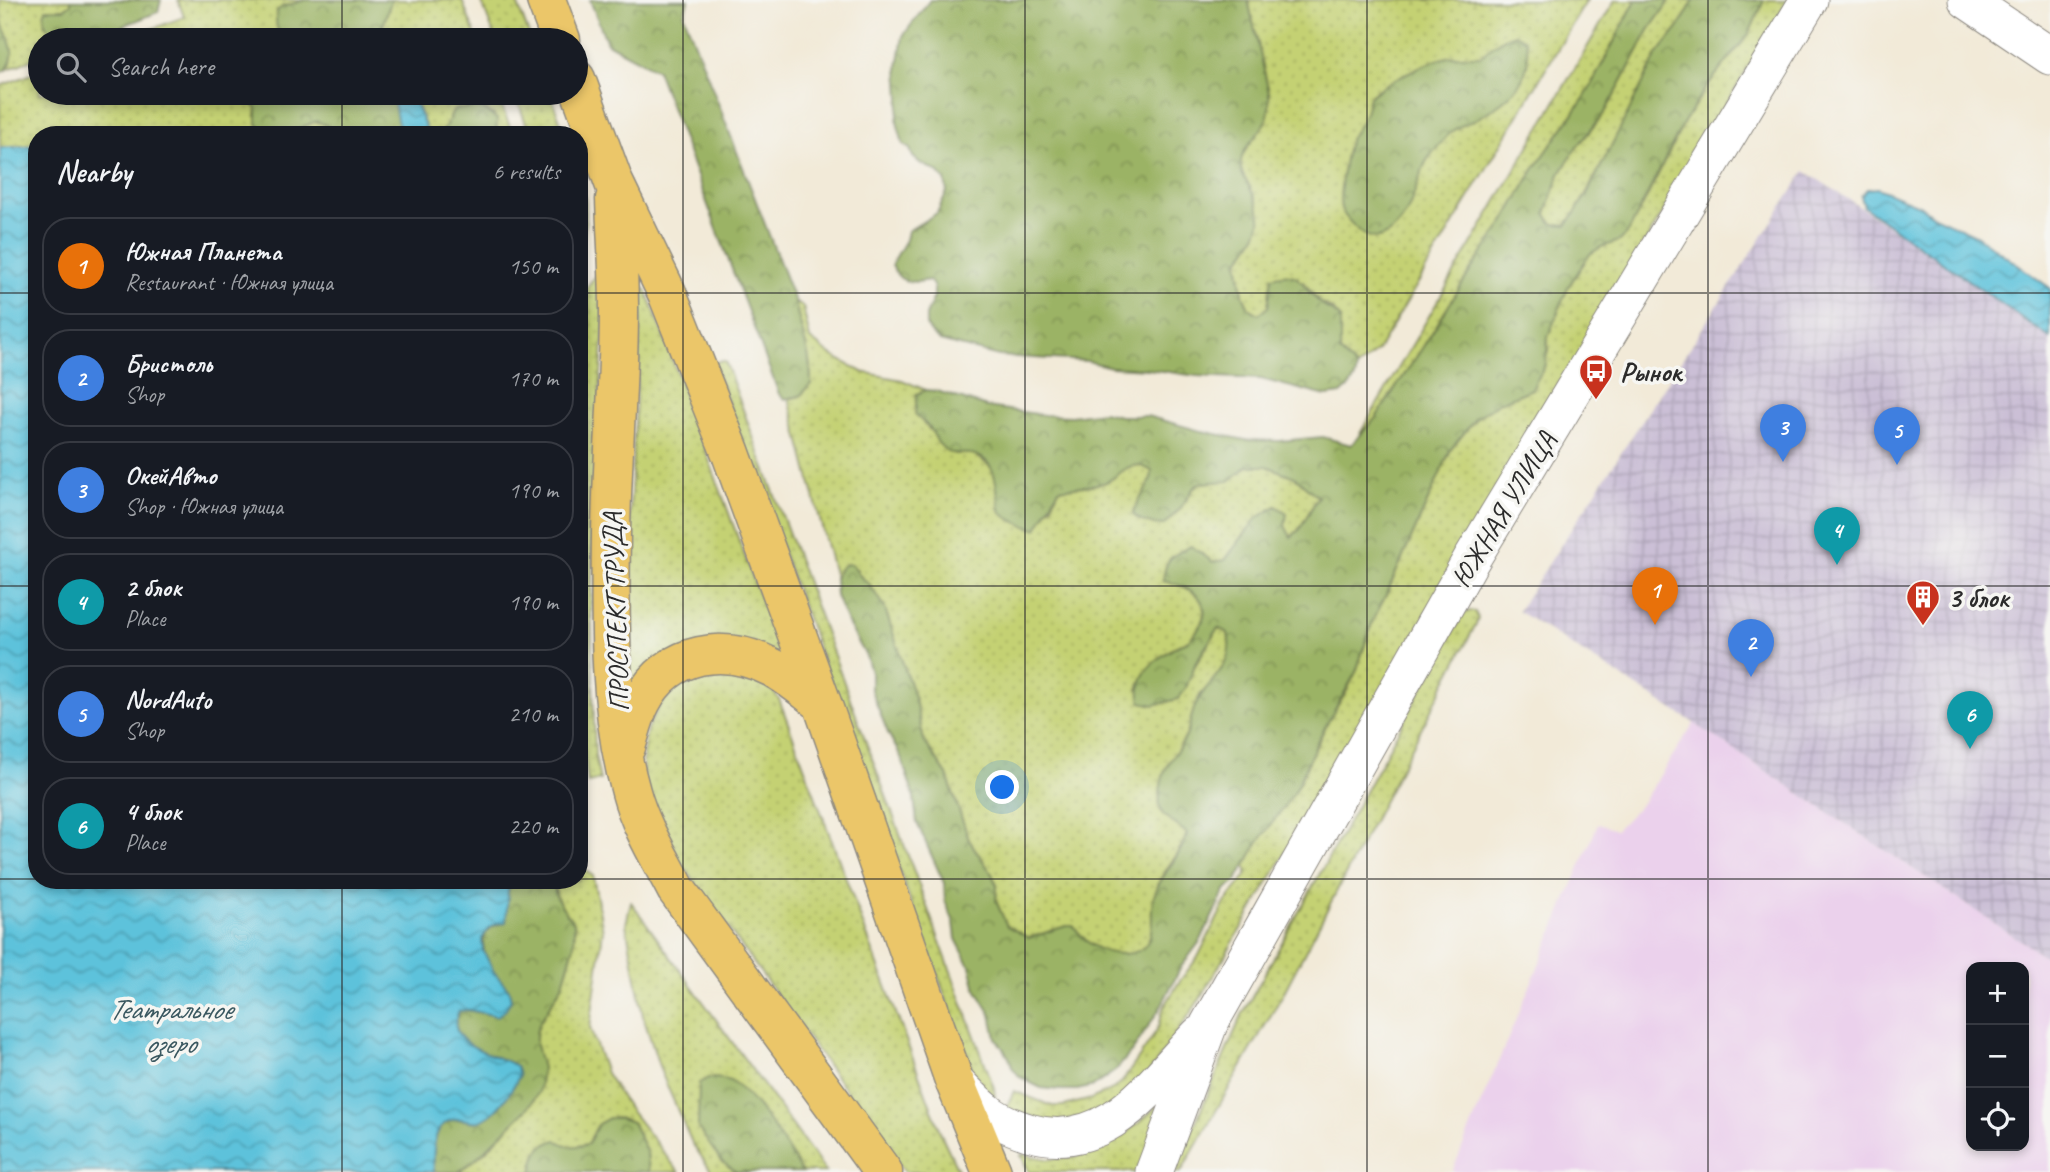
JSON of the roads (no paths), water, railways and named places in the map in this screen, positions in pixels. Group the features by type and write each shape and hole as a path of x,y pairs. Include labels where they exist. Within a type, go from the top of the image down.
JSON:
{"main road":[{"path":"546,0 556,28"},
{"name":"ПРОСПЕКТ ТРУДА","path":"586,105 614,183 672,305 730,451 822,703 954,1080 992,1172"},
{"name":"ПРОСПЕКТ ТРУДА","path":"614,183 619,311 610,619 614,687 631,794 649,838 676,888 883,1172"},
{"path":"623,756 640,704 649,690 678,662 697,656 727,654 745,657 774,669 822,703"}],"street":[{"name":"ЮЖНАЯ УЛИЦА","path":"1209,1024 1471,560 1809,0"},
{"path":"1967,0 2050,56"},
{"path":"954,1080 986,1111 1010,1126 1046,1137 1077,1136 1106,1125 1130,1107 1209,1024"},
{"path":"1154,1172 1209,1024"}],"water":[{"path":"394,105 416,105 425,126 399,125"},
{"name":"Театральное озеро","path":"28,146 28,889 509,889 506,922 488,929 482,939 483,950 494,972 509,990 511,1000 497,1016 468,1010 459,1011 456,1023 458,1033 464,1040 473,1047 516,1066 519,1076 503,1102 486,1118 480,1121 458,1119 443,1125 436,1139 434,1172 0,1172 0,148"},
{"path":"1877,188 1919,205 1934,216 1976,235 2050,288 2050,338 1864,207 1861,196 1867,189"}],"place":[{"name":"Рынок","path":"1596,401"},
{"name":"ОкейАвто","path":"1783,462"},
{"name":"NordAuto","path":"1897,465"},
{"name":"2 блок","path":"1837,565"},
{"name":"Южная Планета","path":"1655,625"},
{"name":"3 блок","path":"1923,627"},
{"name":"Бристоль","path":"1751,677"},
{"name":"4 блок","path":"1970,749"}]}
